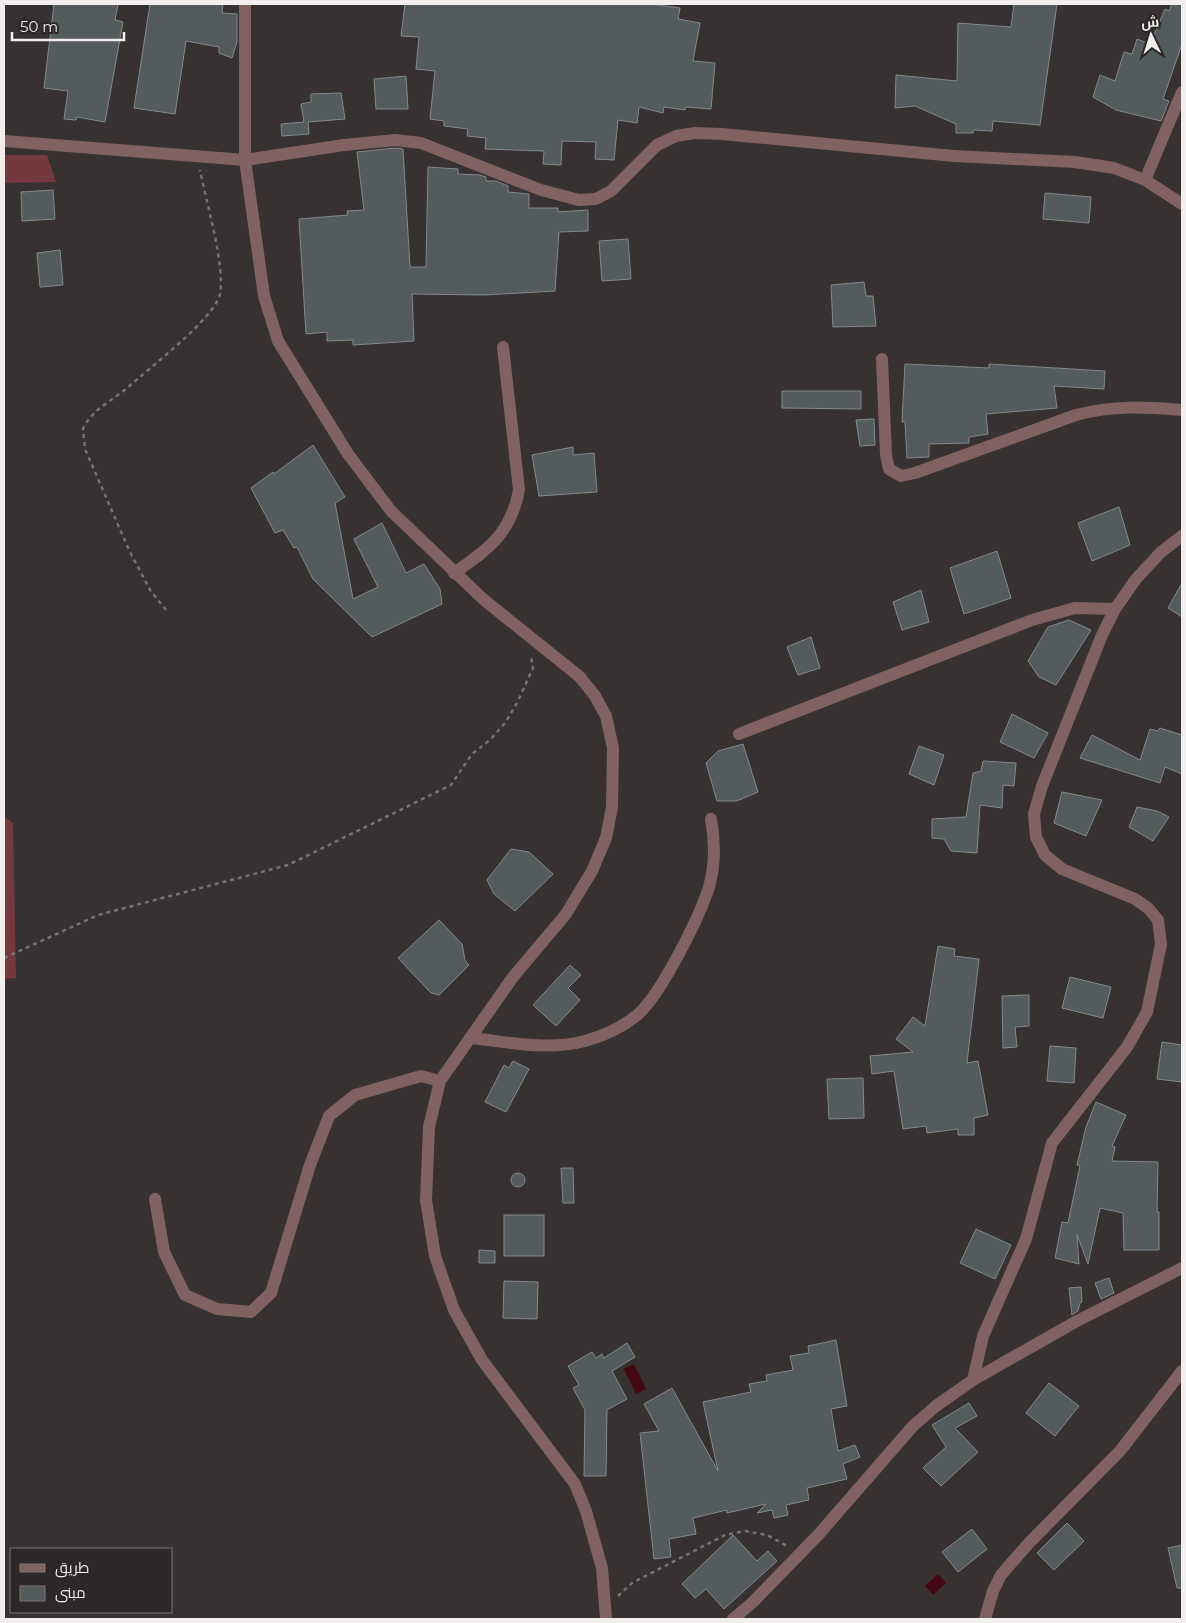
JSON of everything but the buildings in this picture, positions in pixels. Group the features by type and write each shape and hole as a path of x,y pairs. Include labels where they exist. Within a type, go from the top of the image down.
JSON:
{"street":[{"path":"245,4 245,160 264,296 278,341 348,454 392,511 483,599 580,677 595,696 606,716 613,748 612,807 606,838 592,871 566,914 514,977 440,1081 429,1127 426,1200 435,1256 454,1310 482,1360 575,1484 586,1511 602,1568 606,1618"},
{"path":"1145,180 1182,92"},
{"path":"4,141 245,160 344,145 395,140 421,144 541,190 579,200 596,199 610,191 657,145 676,136 695,133 954,156 1075,162 1114,168 1145,180 1182,204"},
{"path":"454,573 498,539 515,510 519,490 502,348"},
{"path":"882,359 886,455 889,469 901,476 915,473 1076,414 1123,406 1182,410"},
{"path":"973,1380 983,1336 1026,1239 1052,1143 1126,1047 1147,1012 1159,961 1161,944 1158,920 1148,908 1135,899 1062,869 1045,855 1036,837 1034,814 1042,786 1102,635 1115,609 1136,579 1155,559 1182,536"},
{"path":"739,734 1032,620 1075,608 1115,609"},
{"path":"471,1038 532,1047 559,1046 585,1041 610,1032 637,1015 674,963 709,887 714,836 712,819"},
{"path":"155,1199 164,1252 185,1295 217,1309 251,1312 271,1293 310,1165 330,1116 355,1095 421,1076 440,1081"},
{"path":"734,1619 798,1556 914,1426 973,1380 1077,1321 1182,1268"},
{"path":"986,1619 993,1591 1001,1575 1120,1451 1182,1371"}],"path":[{"path":"166,610 150,590 129,550 85,449 83,429 94,413 116,398 188,334 211,311 220,295 217,250 197,157"},
{"path":"4,958 98,915 288,864 451,785 472,754 505,723 517,703 533,668 531,636"},
{"path":"606,1618 617,1596 632,1583 726,1535 745,1531 766,1535 793,1548 798,1556"}],"shaded area":[{"path":"4,155 47,155 56,182 4,183"},
{"path":"4,816 13,823 16,978 4,979"},
{"path":"634,1364 646,1389 636,1394 624,1369"},
{"path":"938,1574 946,1583 933,1595 925,1586"}]}
